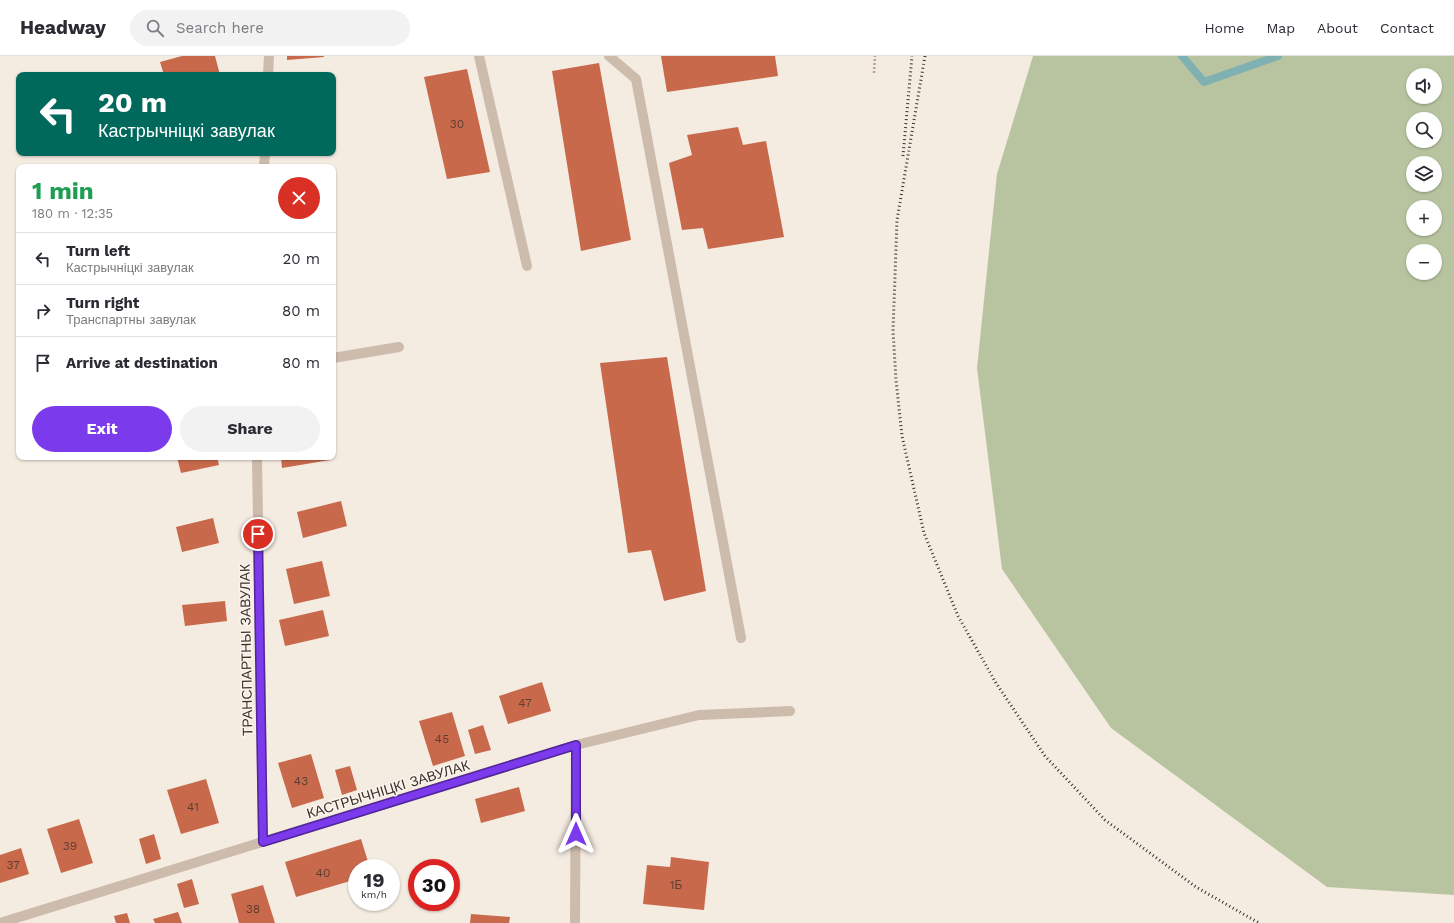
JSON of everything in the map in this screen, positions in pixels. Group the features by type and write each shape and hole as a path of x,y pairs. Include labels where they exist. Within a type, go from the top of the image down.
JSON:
{"street":[{"path":"268,72 269,56"},
{"path":"479,56 527,266"},
{"path":"609,56 636,79 741,638"},
{"path":"336,358 399,347"},
{"name":"ТРАНСПАРТНЫ ЗАВУЛАК","path":"257,460 263,842"},
{"name":"КАСТРЫЧНІЦКІ ЗАВУЛАК","path":"0,923 576,745 699,715 790,711"},
{"path":"575,923 576,745"}],"path":[{"path":"874,73 875,56"}],"green space":[{"path":"1033,56 1454,56 1454,895 1327,887 1111,728 1002,569 977,368 997,174"}],"building":[{"path":"182,56 215,56 219,72 163,72 160,62"},
{"path":"287,56 324,56 324,57 287,60"},
{"path":"661,56 775,56 778,76 667,92"},
{"path":"599,63 631,240 581,251 552,71"},
{"path":"467,69 490,172 447,179 424,77"},
{"path":"738,127 743,145 766,141 784,237 708,249 703,228 682,230 669,163 692,155 687,135"},
{"path":"667,357 706,591 664,601 651,550 628,553 600,363"},
{"path":"178,460 218,460 219,465 181,473"},
{"path":"281,460 330,460 282,468"},
{"path":"341,501 347,526 303,538 297,512"},
{"path":"213,518 219,543 182,552 176,527"},
{"path":"322,561 330,596 294,604 286,569"},
{"path":"225,601 227,621 185,626 182,605"},
{"path":"323,610 329,636 285,646 279,620"},
{"path":"542,682 551,711 508,724 499,696"},
{"path":"452,712 465,756 433,766 419,721"},
{"path":"483,725 491,750 475,754 468,730"},
{"path":"311,754 324,798 292,808 278,763"},
{"path":"350,766 357,790 342,795 335,770"},
{"path":"206,779 219,823 181,834 167,790"},
{"path":"519,787 525,811 481,823 475,799"},
{"path":"79,819 93,863 61,873 47,829"},
{"path":"154,834 161,859 146,864 139,839"},
{"path":"361,839 367,859 348,859 348,882 296,897 285,862"},
{"path":"21,848 29,874 0,883 0,855"},
{"path":"671,857 709,862 704,910 643,904 647,865 670,867"},
{"path":"192,879 199,904 184,908 177,884"},
{"path":"263,885 275,923 239,923 231,894"},
{"path":"178,912 182,923 155,923 153,919"},
{"path":"127,913 130,923 116,923 114,916"},
{"path":"471,914 510,917 509,923 470,923"}],"waterway":[{"path":"1182,56 1204,82 1278,56"}],"railway":[{"path":"903,156 912,56"},
{"path":"925,56 897,220 893,331 902,436 924,533 958,616 996,683 1045,756 1105,820 1196,887 1259,923"}],"route":[{"path":"258,534 263,842 576,745 576,834"}]}
